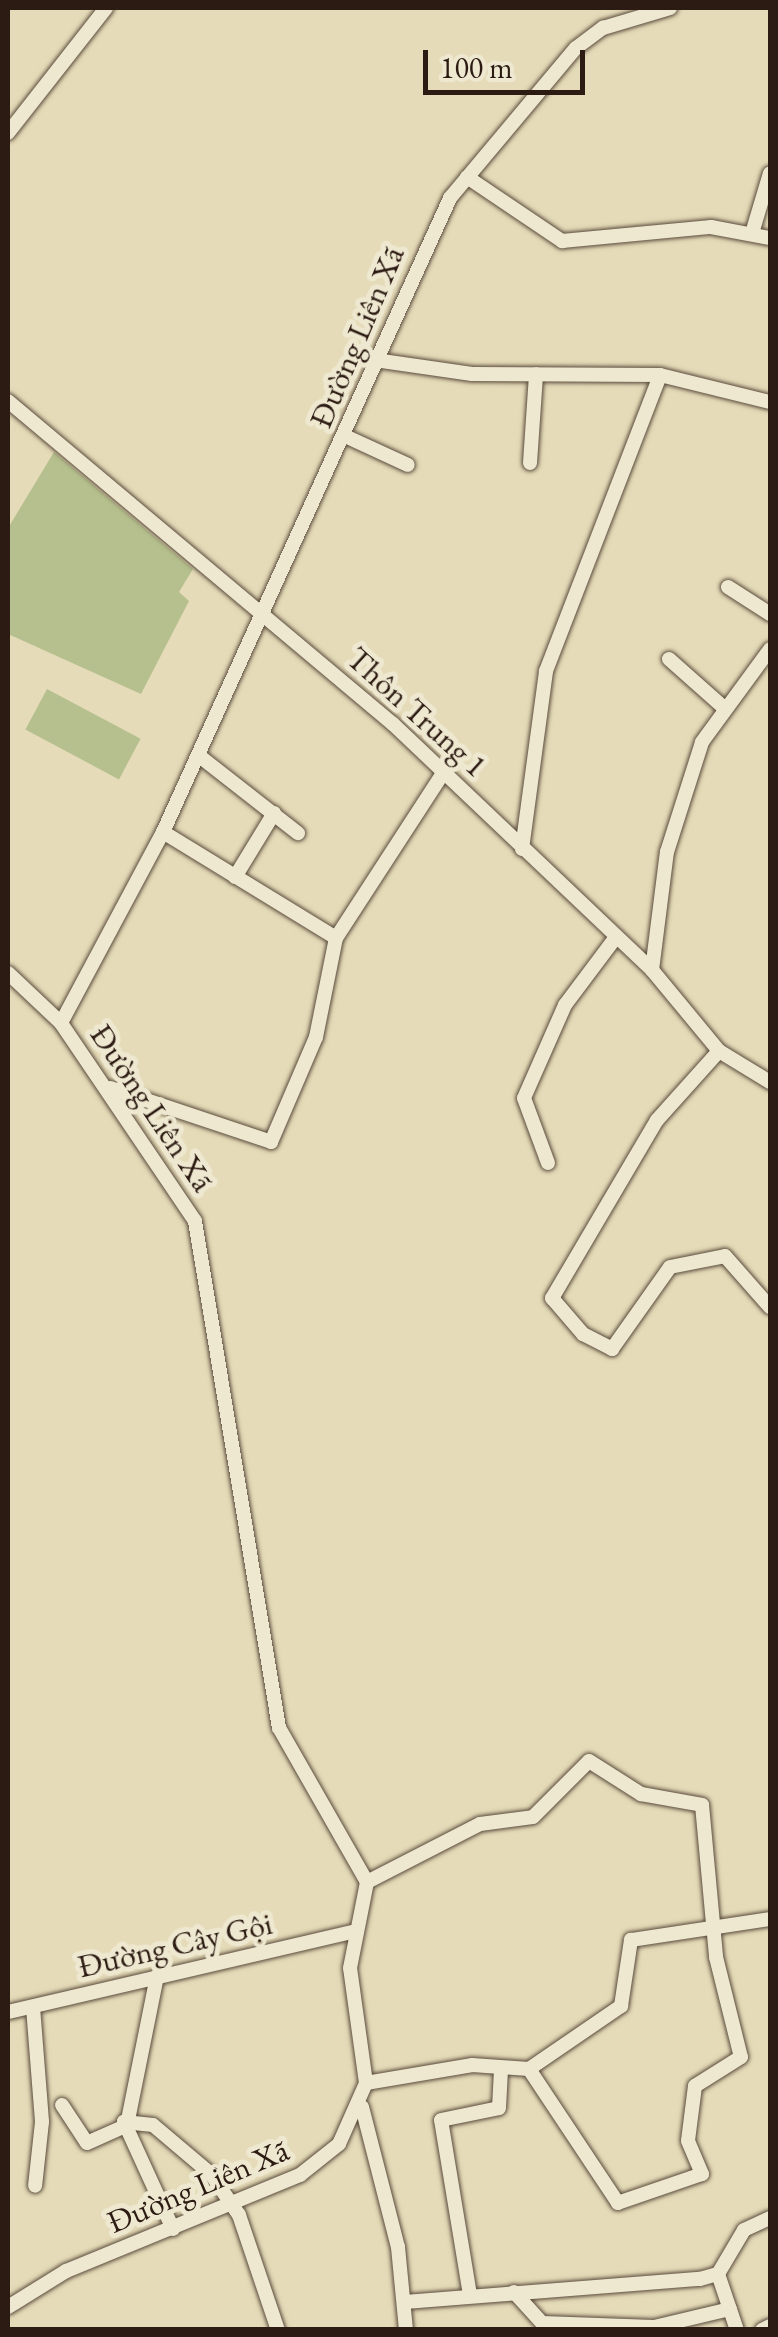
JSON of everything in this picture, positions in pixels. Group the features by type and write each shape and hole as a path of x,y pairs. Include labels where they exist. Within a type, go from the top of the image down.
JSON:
{"street":[{"path":"8,133 106,8"},
{"name":"Đường Liên Xã","path":"8,2306 66,2271 234,2205 322,2160 362,2106 366,2083 351,1982 356,1931 367,1882 278,1728 195,1221 110,1088 61,1023 162,832 345,436 375,360 467,177 576,48 603,28 666,8"},
{"path":"753,230 770,173"},
{"path":"467,177 562,241 753,230 770,238"},
{"path":"375,360 536,374 660,375 770,402"},
{"path":"530,463 536,374"},
{"path":"522,849 546,671 660,375"},
{"name":"Thôn Trung 1","path":"8,401 444,773 652,970 719,1051 770,1082"},
{"path":"345,436 408,465"},
{"path":"728,587 770,614"},
{"path":"652,970 667,852 723,707 770,649"},
{"path":"668,659 723,707"},
{"path":"198,755 298,833"},
{"path":"110,1088 270,1142 316,1037 336,938 444,773"},
{"path":"235,877 274,813"},
{"path":"162,832 336,938"},
{"path":"548,1164 524,1098 565,1005 616,937"},
{"path":"8,972 61,1023"},
{"path":"719,1051 657,1120 552,1298 583,1334 612,1348 670,1267 726,1256 770,1307"},
{"path":"367,1882 480,1824 533,1817 589,1761 641,1794 702,1804 714,1927 740,2057 695,2086 688,2141 702,2165 693,2182 618,2202 528,2068"},
{"path":"366,2083 472,2065 500,2074 528,2068 621,2006 631,1940 770,1919"},
{"name":"Đường Cây Gội","path":"8,2012 356,1931"},
{"path":"157,1976 124,2124 173,2230"},
{"path":"33,2007 42,2122 35,2186"},
{"path":"470,2294 441,2120 499,2108 500,2074"},
{"path":"62,2106 86,2143 124,2124 164,2132 234,2205 278,2330"},
{"path":"362,2106 405,2302 406,2330"},
{"path":"405,2302 470,2294 650,2288 718,2274 744,2230 770,2218"},
{"path":"718,2274 737,2330"},
{"path":"514,2292 542,2323 654,2326 730,2309"},
{"path":"762,2330 770,2326"}],"green space":[{"path":"54,452 193,569 179,592 189,601 141,694 8,634 8,528"},
{"path":"47,689 141,739 119,779 25,730"}]}
